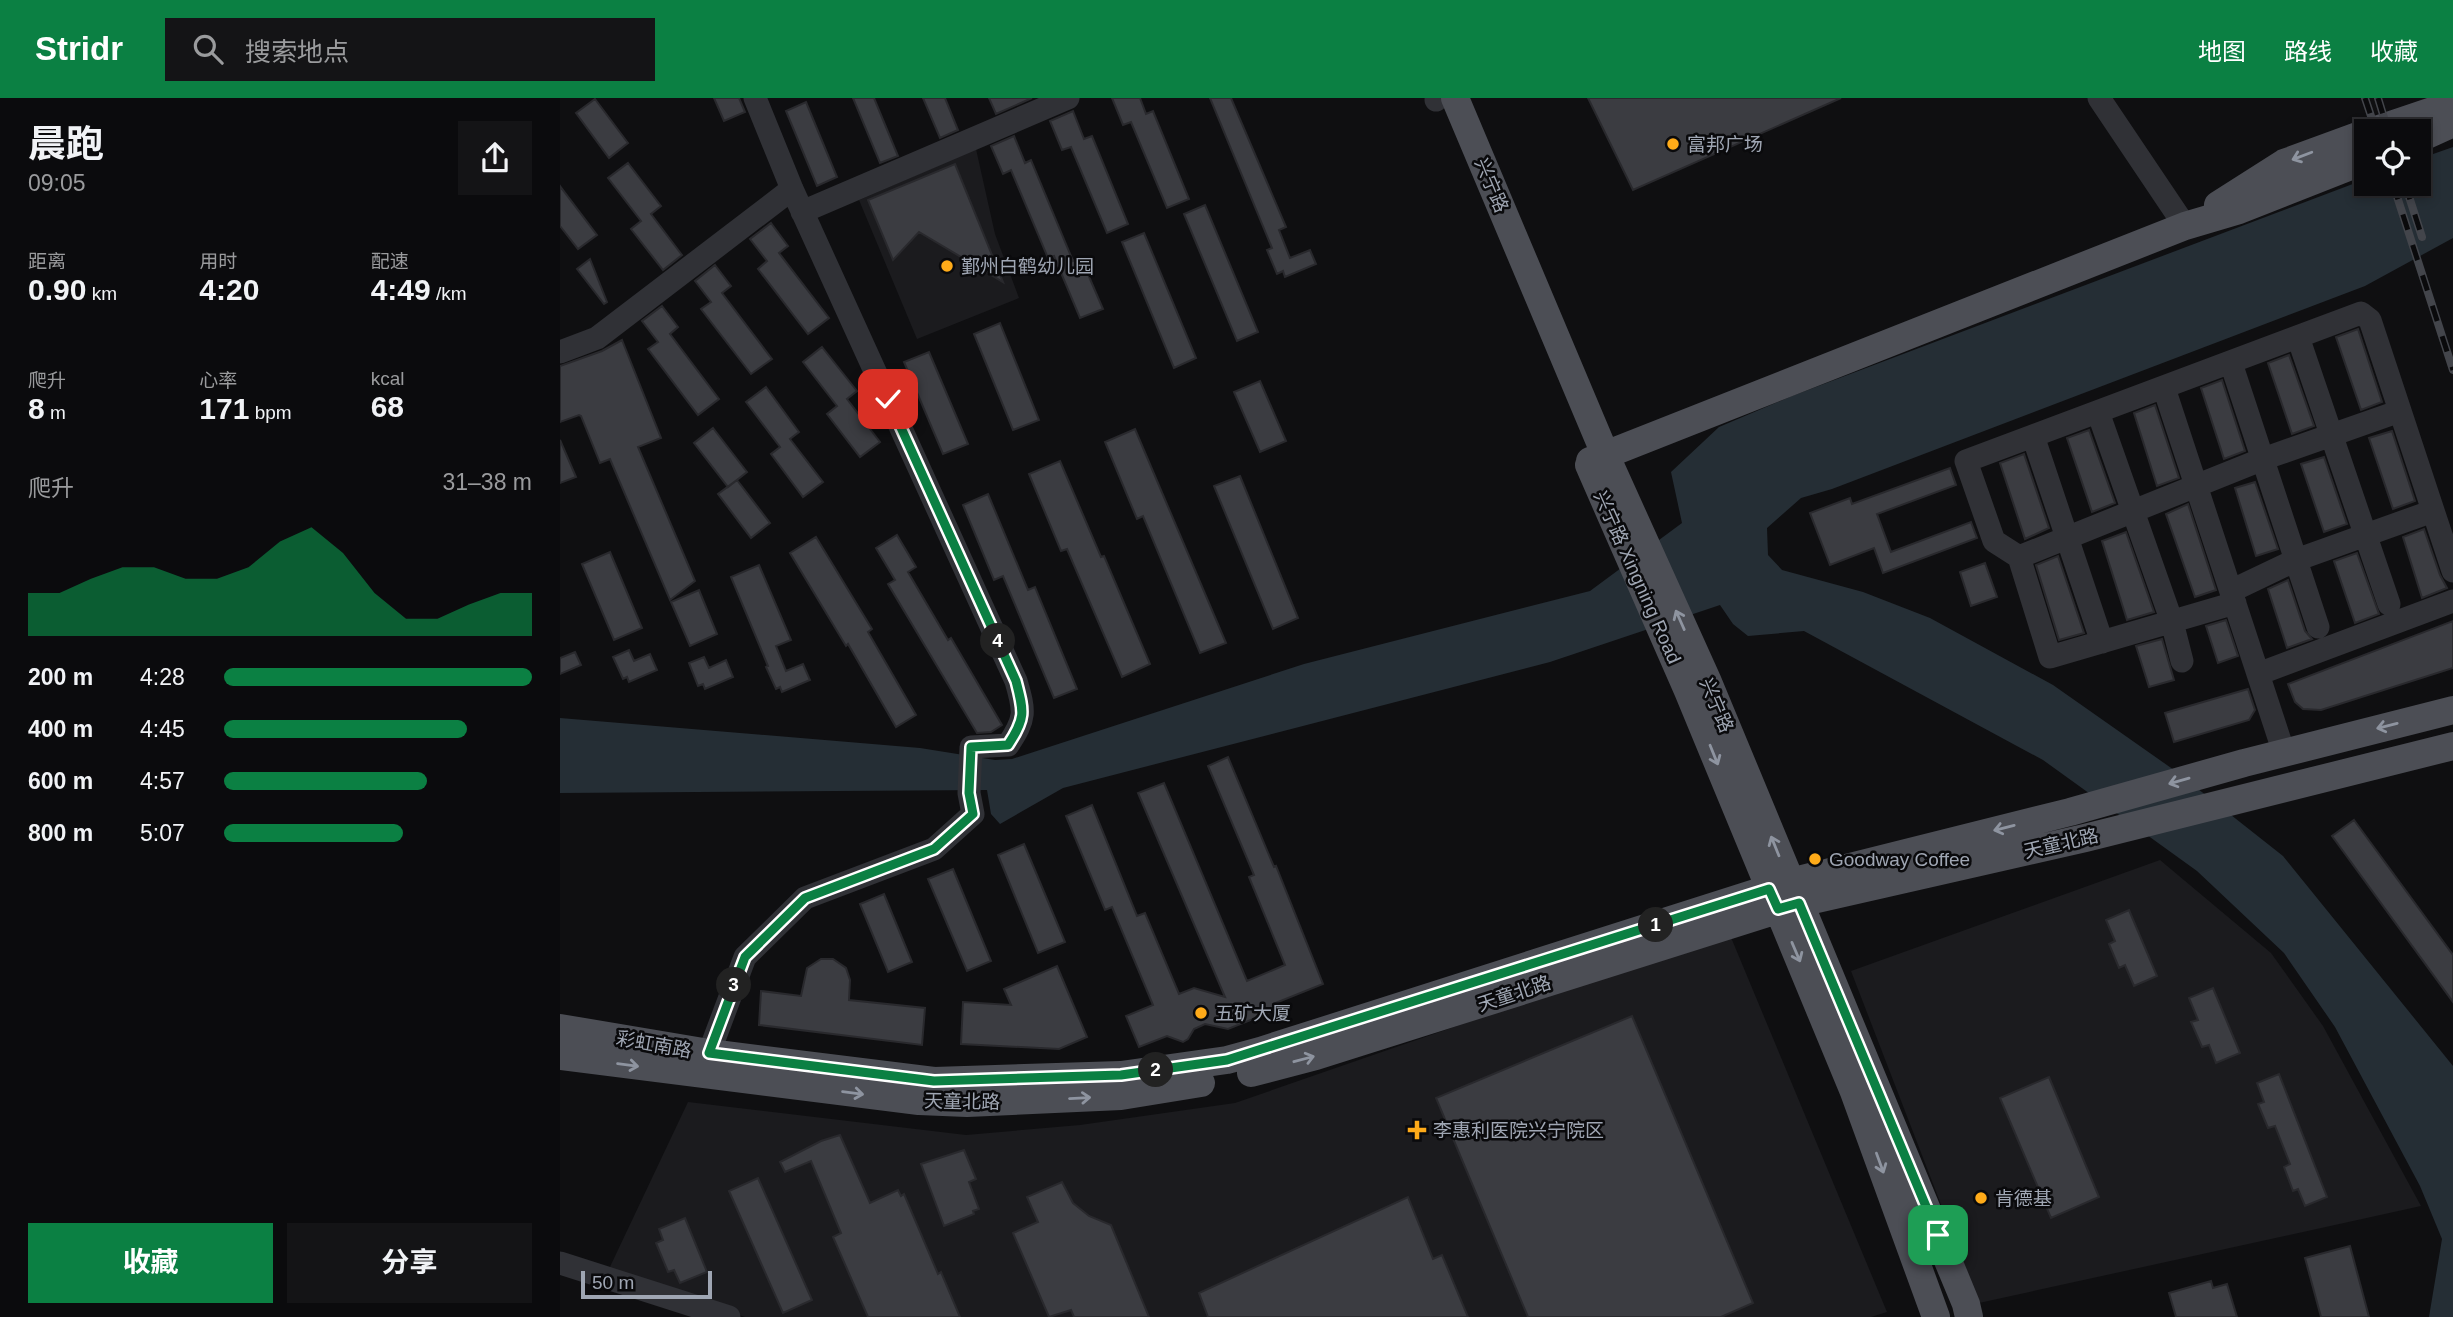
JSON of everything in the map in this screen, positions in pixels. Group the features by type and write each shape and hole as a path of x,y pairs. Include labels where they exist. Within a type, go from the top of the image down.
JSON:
{"main road":[{"name":"兴宁路","path":"1441,98 1596,458"},
{"path":"2409,119 2453,104"},
{"path":"2431,133 2453,123"},
{"path":"2185,226 2284,163 2354,137"},
{"path":"1596,458 2185,226 2239,210 2354,165"},
{"name":"兴宁路 Xingning Road","path":"1596,458 1698,687"},
{"name":"兴宁路","path":"1698,687 1784,895 1966,1304 1969,1317"},
{"name":"天童北路","path":"560,1056 919,1101 967,1103 1121,1096 1234,1077 1316,1056 1784,895 2244,762 2453,709"},
{"name":"天童北路","path":"1784,895 2112,831 2453,746"},
{"name":"兴宁路","path":"1784,895 1933,1316"},
{"name":"彩虹南路","path":"560,1028 709,1053 934,1081 1121,1075 1227,1060 1784,895"}],"street":[{"path":"709,1053 745,957 805,898 934,849 973,814 969,793 971,747 1008,745 1021,725 1023,706 1016,681 802,212 755,98"},
{"path":"802,212 1068,98"},
{"path":"2099,98 2185,226"},
{"path":"560,352 597,338 792,189"},
{"path":"2433,511 2296,560 2233,597 2172,622 2050,657 2019,557 1994,541 1966,461 2361,313 2370,320 2453,571"},
{"path":"2298,337 2389,604"},
{"path":"2231,363 2318,627"},
{"path":"2164,388 2284,752"},
{"path":"2019,557 2263,459 2400,411"},
{"path":"2098,412 2172,622 2182,661"},
{"path":"2033,436 2102,642"},
{"path":"2258,674 2453,601"},
{"path":"560,1264 729,1317"}],"shaded area":[{"path":"2453,147 2453,238 2365,286 1832,489 1801,498 1767,528 1768,555 1782,570 1863,592 1930,618 2053,685 2174,770 2283,856 2453,1066 2453,1317 2429,1317 2442,1239 2420,1186 2335,1027 2284,953 2197,871 2043,760 1804,631 1748,636 1733,624 1720,605 1550,662 1063,788 1000,824 991,814 987,790 560,793 560,718 920,748 995,760 1012,759 1304,664 1590,591 1682,523 1671,472 1719,427 1792,396 2354,184 2354,196 2431,196 2431,155"},
{"name":"鄞州白鹤幼儿园","path":"976,149 995,234 1019,298 917,339 859,200"},
{"path":"2160,860 2271,953 2323,1026 2421,1206 1979,1303 1851,971"},
{"name":"李惠利医院兴宁院区","path":"1730,935 1887,1312 1871,1317 745,1317 608,1271 688,1102 966,1135 1080,1125 1235,1103 1549,994"}],"building":[{"path":"714,98 739,98 745,112 724,121"},
{"path":"853,98 874,98 898,156 880,163"},
{"path":"923,98 945,98 958,130 940,138"},
{"path":"989,98 1032,98 996,114"},
{"path":"1112,98 1140,98 1146,114 1153,111 1189,199 1167,208 1131,122 1123,125"},
{"path":"1210,98 1231,98 1286,227 1279,230 1290,258 1310,250 1316,264 1285,277 1283,271 1277,274 1267,250 1272,248"},
{"name":"富邦广场","path":"1588,98 1841,98 1633,190"},
{"path":"595,99 628,143 609,158 576,113"},
{"path":"806,102 837,177 817,186 786,111"},
{"path":"1073,111 1084,139 1092,136 1128,224 1107,233 1071,147 1062,150 1050,121"},
{"path":"1014,136 1025,163 1031,160 1073,261 1081,258 1103,309 1080,318 1054,256 1048,258 1011,170 1003,174 991,146"},
{"path":"628,163 661,206 651,214 682,255 663,270 631,229 641,221 608,178"},
{"path":"955,164 1003,282 919,232 893,260 868,200"},
{"path":"560,186 597,235 578,249 560,226"},
{"path":"1205,205 1258,332 1237,341 1184,214"},
{"path":"771,223 788,246 779,253 829,318 808,334 758,269 767,261 750,239"},
{"path":"1144,233 1196,358 1174,368 1122,242"},
{"path":"590,259 607,302 604,304 577,269"},
{"path":"715,265 731,286 722,293 772,359 751,374 701,309 711,302 695,281"},
{"path":"662,306 678,327 670,334 719,399 698,415 648,349 658,342 642,321"},
{"path":"1000,323 1039,420 1013,430 974,334"},
{"path":"2358,329 2382,402 2361,410 2336,337"},
{"path":"622,340 661,438 638,447 695,581 670,600 610,459 600,463 581,416 560,422 560,366 602,351"},
{"path":"822,347 857,391 847,399 880,442 860,457 827,414 837,406 803,362"},
{"path":"929,352 968,444 943,454 904,362"},
{"path":"2289,355 2314,426 2292,434 2268,363"},
{"path":"2222,380 2245,451 2224,459 2201,388"},
{"path":"1260,381 1286,441 1260,452 1234,392"},
{"path":"766,387 799,432 790,439 823,482 803,497 771,454 780,447 746,402"},
{"path":"2155,405 2179,478 2157,486 2134,413"},
{"path":"713,428 747,472 728,487 694,443"},
{"path":"1135,429 1226,643 1200,653 1143,516 1137,519 1105,442"},
{"path":"2089,430 2115,503 2092,512 2067,438"},
{"path":"2392,431 2415,501 2393,509 2369,438"},
{"path":"560,440 576,477 560,483"},
{"path":"2024,454 2049,528 2025,539 2000,463"},
{"path":"2324,457 2347,524 2324,532 2301,464"},
{"path":"1060,461 1150,664 1122,677 1067,549 1061,551 1029,474"},
{"path":"1950,468 1956,485 1877,514 1891,552 1971,522 1977,538 1883,573 1874,548 1830,565 1810,513 1850,498 1852,504"},
{"path":"1240,476 1298,618 1273,629 1214,486"},
{"path":"737,480 770,523 751,538 718,494"},
{"path":"2255,482 2278,549 2256,556 2235,488"},
{"path":"988,494 1028,590 1035,587 1077,689 1054,698 1003,576 994,580 963,505"},
{"path":"2188,504 2216,590 2195,597 2166,514"},
{"path":"2424,529 2447,588 2422,598 2403,537"},
{"path":"2126,532 2154,612 2127,620 2102,541"},
{"path":"897,535 916,567 908,572 1002,725 991,732 977,733 888,584 895,580 876,548"},
{"path":"816,537 872,629 868,632 916,715 896,727 848,644 846,646 790,553"},
{"path":"610,552 642,628 614,640 582,564"},
{"path":"2357,553 2379,614 2355,623 2334,561"},
{"path":"2058,556 2084,633 2059,640 2036,565"},
{"path":"1985,563 1997,597 1971,606 1960,572"},
{"path":"759,565 791,640 776,646 786,671 803,664 810,680 782,692 780,687 776,689 766,667 768,666 731,577"},
{"path":"2288,580 2305,631 2312,639 2287,648 2268,589"},
{"path":"699,590 717,634 690,646 671,602"},
{"path":"2226,620 2238,656 2218,663 2206,626"},
{"path":"2453,621 2453,668 2321,710 2303,709 2295,702 2288,684"},
{"path":"2162,639 2174,680 2149,687 2136,646"},
{"path":"629,650 634,661 650,654 657,670 629,682 627,677 623,679 613,657"},
{"path":"575,652 581,665 560,674 560,658"},
{"path":"704,657 709,668 726,660 733,677 705,689 703,684 698,686 689,663"},
{"path":"2248,689 2255,710 2249,720 2174,742 2165,713"},
{"path":"1228,757 1274,867 1276,866 1323,984 1273,1004 1276,1010 1228,1029 1205,1024 1194,1029 1183,1042 1167,1036 1139,1047 1126,1016 1153,1005 1112,907 1105,910 1066,816 1092,805 1137,916 1145,913 1179,994 1194,988 1225,997 1138,793 1164,783 1247,981 1285,965 1249,877 1254,875 1208,766"},
{"path":"2354,820 2453,955 2453,1002 2332,836"},
{"path":"1024,844 1065,942 1038,953 998,855"},
{"path":"953,869 991,961 967,971 928,879"},
{"path":"884,894 912,962 888,972 860,904"},
{"path":"2129,910 2157,976 2134,986 2125,965 2119,968 2109,944 2115,941 2106,920"},
{"path":"821,959 833,959 846,968 850,980 849,1000 925,1008 922,1045 759,1025 761,991 801,996 807,968"},
{"path":"1057,966 1087,1037 1059,1049 961,1044 963,1002 1011,1005 1004,989"},
{"path":"2213,988 2240,1053 2216,1063 2209,1045 2202,1047 2191,1022 2198,1020 2189,998"},
{"path":"1632,1016 1753,1303 1721,1317 1528,1317 1436,1098"},
{"path":"2279,1074 2327,1197 2305,1206 2298,1189 2293,1191 2284,1167 2290,1164 2275,1126 2268,1128 2258,1104 2264,1102 2257,1083"},
{"path":"2049,1077 2099,1197 2051,1218 2000,1098"},
{"path":"840,1135 870,1203 898,1190 901,1196 904,1194 938,1274 941,1272 960,1317 868,1317 833,1237 841,1233 811,1161 785,1172 780,1162 821,1141"},
{"path":"964,1150 976,1179 969,1182 979,1209 973,1211 974,1214 944,1226 921,1164"},
{"path":"758,1178 812,1300 783,1313 729,1191"},
{"path":"1062,1182 1073,1203 1089,1216 1111,1225 1149,1317 1074,1317 1071,1310 1049,1317 1013,1233 1038,1222 1027,1197"},
{"path":"1408,1197 1433,1259 1442,1255 1468,1317 1208,1317 1199,1293"},
{"path":"685,1218 707,1272 680,1283 674,1270 668,1272 656,1243 663,1240 659,1229"},
{"path":"2350,1246 2369,1317 2321,1317 2305,1258"},
{"path":"2211,1281 2213,1288 2227,1284 2237,1317 2176,1317 2169,1293"}],"railway":[{"path":"2365,98 2372,119"},
{"path":"2378,98 2384,119"},
{"path":"2397,196 2453,370"},
{"path":"2409,196 2422,237"}],"place":[{"name":"富邦广场","path":"1673,144"},
{"name":"鄞州白鹤幼儿园","path":"947,266"},
{"name":"Goodway Coffee","path":"1815,859"},
{"name":"五矿大厦","path":"1201,1013"},
{"name":"李惠利医院兴宁院区","path":"1417,1130"},
{"name":"肯德基","path":"1981,1198"}],"route":[{"path":"888,399 1016,681 1023,706 1021,725 1008,745 971,747 969,793 973,814 934,849 805,898 745,957 709,1053 934,1081 1121,1075 1227,1060 1769,889 1778,909 1799,903 1938,1235"}]}
